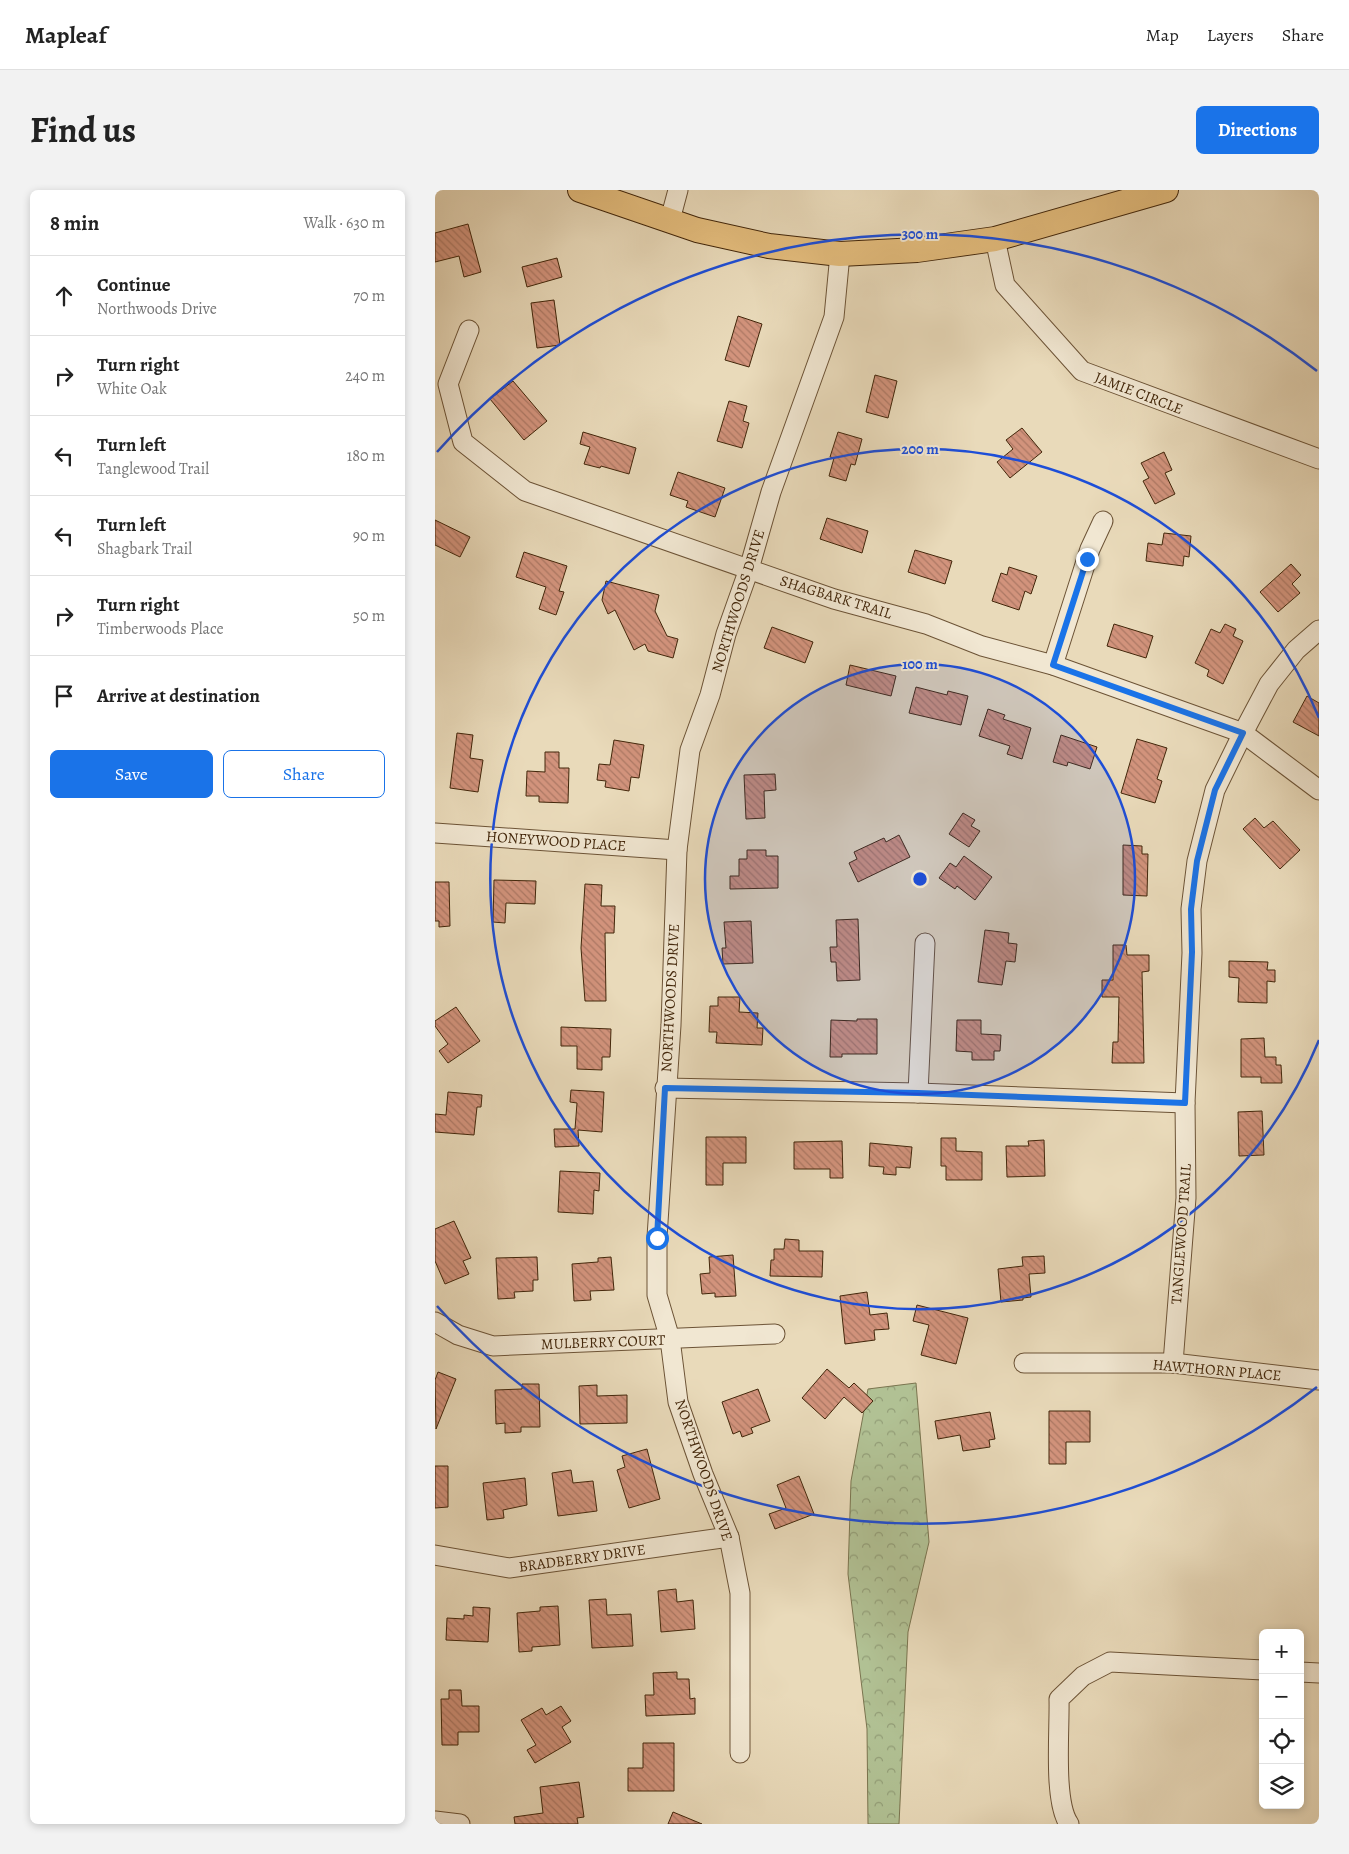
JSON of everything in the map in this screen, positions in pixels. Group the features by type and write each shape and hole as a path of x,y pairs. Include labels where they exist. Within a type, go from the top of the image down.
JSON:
{"main road":[{"path":"580,190 697,230 769,246 840,254 917,250 995,239 1166,190"}],"street":[{"path":"670,220 678,190"},
{"name":"JAMIE CIRCLE","path":"995,239 1005,285 1082,371 1319,459"},
{"name":"NORTHWOODS DRIVE","path":"740,1753 741,1593 729,1537 703,1474 678,1402 670,1340 657,1295 657,1228 665,1088 671,1025 677,850 690,750 749,569 771,492 834,317 840,254"},
{"name":"SHAGBARK TRAIL","path":"469,330 448,384 463,442 525,491 834,599 926,624 982,646 1053,665 1243,733 1319,790"},
{"path":"1053,665 1090,549 1103,521"},
{"name":"TANGLEWOOD TRAIL","path":"1173,1363 1186,1198 1185,1103 1192,952 1191,909 1197,861 1215,790 1243,733 1269,684 1296,650 1319,630"},
{"name":"HONEYWOOD PLACE","path":"435,833 677,850"},
{"path":"918,1093 925,943"},
{"path":"665,1088 918,1093 1185,1103"},
{"name":"MULBERRY COURT","path":"435,1322 458,1336 493,1346 670,1340 775,1334"},
{"name":"HAWTHORN PLACE","path":"1024,1362 1173,1363 1319,1380"},
{"name":"BRADBERRY DRIVE","path":"435,1555 509,1568 729,1537"},
{"path":"1069,1824 1064,1817 1060,1797 1059,1699 1083,1676 1109,1662 1259,1670"},
{"path":"1304,1672 1319,1673"},
{"path":"435,1821 460,1824"}],"green space":[{"path":"916,1383 929,1542 908,1632 899,1824 868,1824 867,1729 848,1574 851,1481 868,1389"}],"building":[{"path":"468,224 481,272 464,277 459,256 435,262 435,233"},
{"path":"557,258 562,277 527,287 522,267"},
{"path":"554,300 560,345 537,348 531,303"},
{"path":"738,316 762,324 749,367 725,360"},
{"path":"875,375 897,381 888,418 866,412"},
{"path":"513,381 547,421 524,440 490,399"},
{"path":"729,401 747,406 743,421 749,423 742,448 717,441"},
{"path":"1022,428 1042,452 1010,478 997,462 1013,449 1006,440"},
{"path":"583,432 636,448 629,474 601,466 600,468 584,464 590,447 580,444"},
{"path":"838,432 862,439 855,465 851,464 846,481 829,476 834,458 830,457"},
{"path":"1164,452 1172,470 1165,473 1175,494 1155,504 1143,481 1149,478 1141,463"},
{"path":"678,472 725,488 715,517 686,507 688,501 670,495"},
{"path":"827,518 868,531 862,553 820,539"},
{"path":"435,520 470,537 460,557 435,545"},
{"path":"1164,533 1191,536 1189,557 1184,556 1183,566 1146,561 1148,543 1162,545"},
{"path":"915,550 952,561 945,584 908,572"},
{"path":"524,552 567,566 559,591 564,592 556,615 539,609 546,587 516,577"},
{"path":"1291,564 1301,575 1292,584 1300,593 1278,612 1260,592"},
{"path":"1009,567 1037,576 1031,594 1025,591 1019,610 992,601 1001,573 1007,575"},
{"path":"606,581 659,595 655,611 667,636 678,639 673,658 648,651 645,644 634,650 615,610 608,614 602,600"},
{"path":"1114,624 1153,636 1146,658 1107,646"},
{"path":"1225,624 1236,629 1233,636 1243,641 1223,684 1207,676 1209,670 1195,663 1211,629 1220,633"},
{"path":"772,627 813,642 805,663 764,648"},
{"path":"850,665 896,676 891,696 846,685"},
{"path":"916,687 947,695 948,691 968,696 961,725 909,713"},
{"path":"1307,696 1319,703 1319,736 1293,722"},
{"path":"988,709 1005,715 1003,719 1031,728 1022,759 1007,754 1010,746 979,736"},
{"path":"457,733 473,735 470,758 483,760 478,792 450,788"},
{"path":"1061,735 1097,747 1090,769 1068,762 1067,766 1053,762"},
{"path":"1137,739 1167,748 1157,779 1162,781 1155,803 1121,793"},
{"path":"614,740 644,745 639,778 631,777 629,791 605,787 606,781 597,780 599,764 610,765"},
{"path":"545,752 559,752 559,768 569,768 568,803 539,802 539,796 526,796 527,771 545,772"},
{"path":"775,774 776,790 764,791 765,818 746,819 744,775"},
{"path":"963,813 975,820 971,826 980,831 969,847 949,834"},
{"path":"1255,818 1264,828 1273,821 1300,850 1280,869 1243,829"},
{"path":"899,835 910,857 858,882 849,863 857,859 854,852 884,838 886,842"},
{"path":"1123,845 1142,846 1142,854 1148,854 1147,896 1123,895"},
{"path":"747,850 766,850 766,856 778,856 778,888 730,889 730,876 739,876 739,859 747,859"},
{"path":"964,856 992,877 975,900 957,886 955,889 939,878 950,863 956,867"},
{"path":"494,880 536,881 535,904 506,903 505,923 493,922"},
{"path":"435,882 449,882 450,926 439,927 439,921 435,921"},
{"path":"585,884 602,885 601,906 615,906 614,933 605,933 606,1001 585,1001 581,948"},
{"path":"858,919 860,980 837,981 836,962 831,962 830,947 837,947 836,920"},
{"path":"751,921 753,963 723,964 722,948 726,948 724,922"},
{"path":"985,930 1009,933 1008,943 1017,944 1015,962 1006,961 1002,985 978,982"},
{"path":"1113,945 1126,945 1127,955 1149,955 1149,971 1142,972 1144,1063 1112,1063 1113,1042 1118,1042 1119,997 1102,997 1102,980 1113,980"},
{"path":"1229,961 1268,962 1267,970 1275,970 1275,982 1267,981 1267,1003 1238,1002 1239,978 1229,977"},
{"path":"718,997 740,997 739,1012 758,1013 757,1028 763,1028 762,1045 716,1043 717,1032 709,1032 710,1006 718,1006"},
{"path":"456,1007 480,1041 448,1063 439,1051 448,1044 435,1026 435,1021"},
{"path":"857,1019 877,1019 877,1054 842,1054 842,1057 830,1057 831,1020 857,1021"},
{"path":"957,1020 981,1020 981,1034 1001,1035 1000,1051 994,1051 994,1060 972,1060 972,1052 956,1051"},
{"path":"561,1027 611,1029 610,1057 602,1057 602,1070 577,1069 577,1046 561,1046"},
{"path":"1264,1038 1265,1057 1276,1057 1276,1065 1281,1065 1282,1083 1261,1083 1261,1077 1241,1077 1241,1039"},
{"path":"571,1090 604,1092 602,1132 578,1130 579,1146 555,1147 554,1129 575,1129 577,1103 570,1102"},
{"path":"448,1092 482,1095 481,1107 477,1107 474,1135 435,1132 435,1114 446,1115"},
{"path":"1262,1111 1264,1155 1239,1156 1238,1112"},
{"path":"706,1137 746,1137 746,1163 723,1163 723,1185 706,1185"},
{"path":"941,1138 956,1138 956,1151 982,1152 982,1180 946,1180 946,1166 941,1166"},
{"path":"1044,1140 1045,1176 1007,1177 1006,1146 1029,1146 1028,1141"},
{"path":"842,1141 843,1178 830,1178 830,1169 794,1169 794,1142"},
{"path":"870,1143 912,1147 910,1168 896,1167 896,1175 883,1174 884,1167 869,1166"},
{"path":"560,1171 600,1173 599,1191 594,1190 593,1214 558,1212"},
{"path":"454,1221 471,1258 463,1261 469,1274 445,1284 435,1261 435,1229"},
{"path":"785,1239 799,1240 799,1251 823,1251 822,1277 770,1276 771,1260 774,1260 774,1249 784,1249"},
{"path":"733,1255 736,1296 715,1297 715,1293 702,1294 700,1274 710,1273 709,1257"},
{"path":"1044,1256 1045,1273 1029,1274 1031,1297 1023,1298 1023,1300 1001,1302 998,1269 1023,1266 1022,1257"},
{"path":"537,1257 538,1280 533,1280 533,1291 514,1292 515,1298 498,1299 496,1258"},
{"path":"611,1257 614,1290 590,1291 591,1300 574,1301 572,1264 598,1262 598,1258"},
{"path":"867,1292 870,1315 887,1313 889,1329 874,1330 875,1340 845,1344 840,1296"},
{"path":"917,1305 968,1318 956,1364 921,1355 929,1325 913,1321"},
{"path":"827,1369 849,1388 854,1383 873,1401 862,1413 844,1397 825,1419 802,1398"},
{"path":"438,1372 456,1379 436,1429 435,1380"},
{"path":"522,1384 539,1384 540,1427 521,1427 521,1432 505,1433 505,1423 496,1424 495,1390 522,1389"},
{"path":"597,1385 597,1396 627,1395 627,1423 580,1424 579,1386"},
{"path":"758,1389 770,1421 751,1428 753,1433 742,1437 740,1431 733,1434 722,1402"},
{"path":"1049,1411 1090,1411 1090,1442 1066,1442 1066,1464 1049,1464"},
{"path":"990,1412 995,1439 989,1440 990,1447 963,1451 960,1435 938,1439 935,1421"},
{"path":"647,1449 660,1499 629,1508 617,1470 625,1467 622,1456"},
{"path":"435,1466 448,1466 448,1507 435,1508"},
{"path":"571,1470 573,1483 593,1481 597,1511 558,1516 552,1473"},
{"path":"799,1476 814,1514 775,1529 769,1514 786,1508 777,1485"},
{"path":"525,1478 527,1505 503,1510 504,1518 487,1520 483,1483"},
{"path":"676,1589 677,1602 693,1600 695,1629 661,1632 658,1591"},
{"path":"606,1599 607,1615 631,1614 633,1646 592,1648 589,1600"},
{"path":"558,1606 560,1645 532,1647 532,1651 519,1652 517,1613 540,1611 540,1607"},
{"path":"473,1607 490,1608 488,1642 446,1640 447,1618 464,1619 464,1615 473,1616"},
{"path":"677,1672 677,1679 689,1679 690,1699 695,1698 695,1714 646,1716 645,1695 654,1695 653,1673"},
{"path":"449,1690 461,1690 462,1706 479,1706 479,1732 458,1732 458,1745 442,1745 441,1699 449,1699"},
{"path":"561,1706 571,1721 562,1727 571,1742 535,1763 527,1750 536,1745 521,1720 542,1708 546,1715"},
{"path":"643,1743 674,1743 674,1791 628,1791 628,1768 643,1768"},
{"path":"579,1782 584,1817 577,1818 578,1824 515,1824 514,1817 543,1813 540,1787"},
{"path":"673,1812 702,1824 668,1824"}],"route":[{"path":"657,1238 665,1088 918,1093 1185,1103 1192,952 1191,909 1197,861 1215,790 1243,733 1053,665 1087,559"}]}
